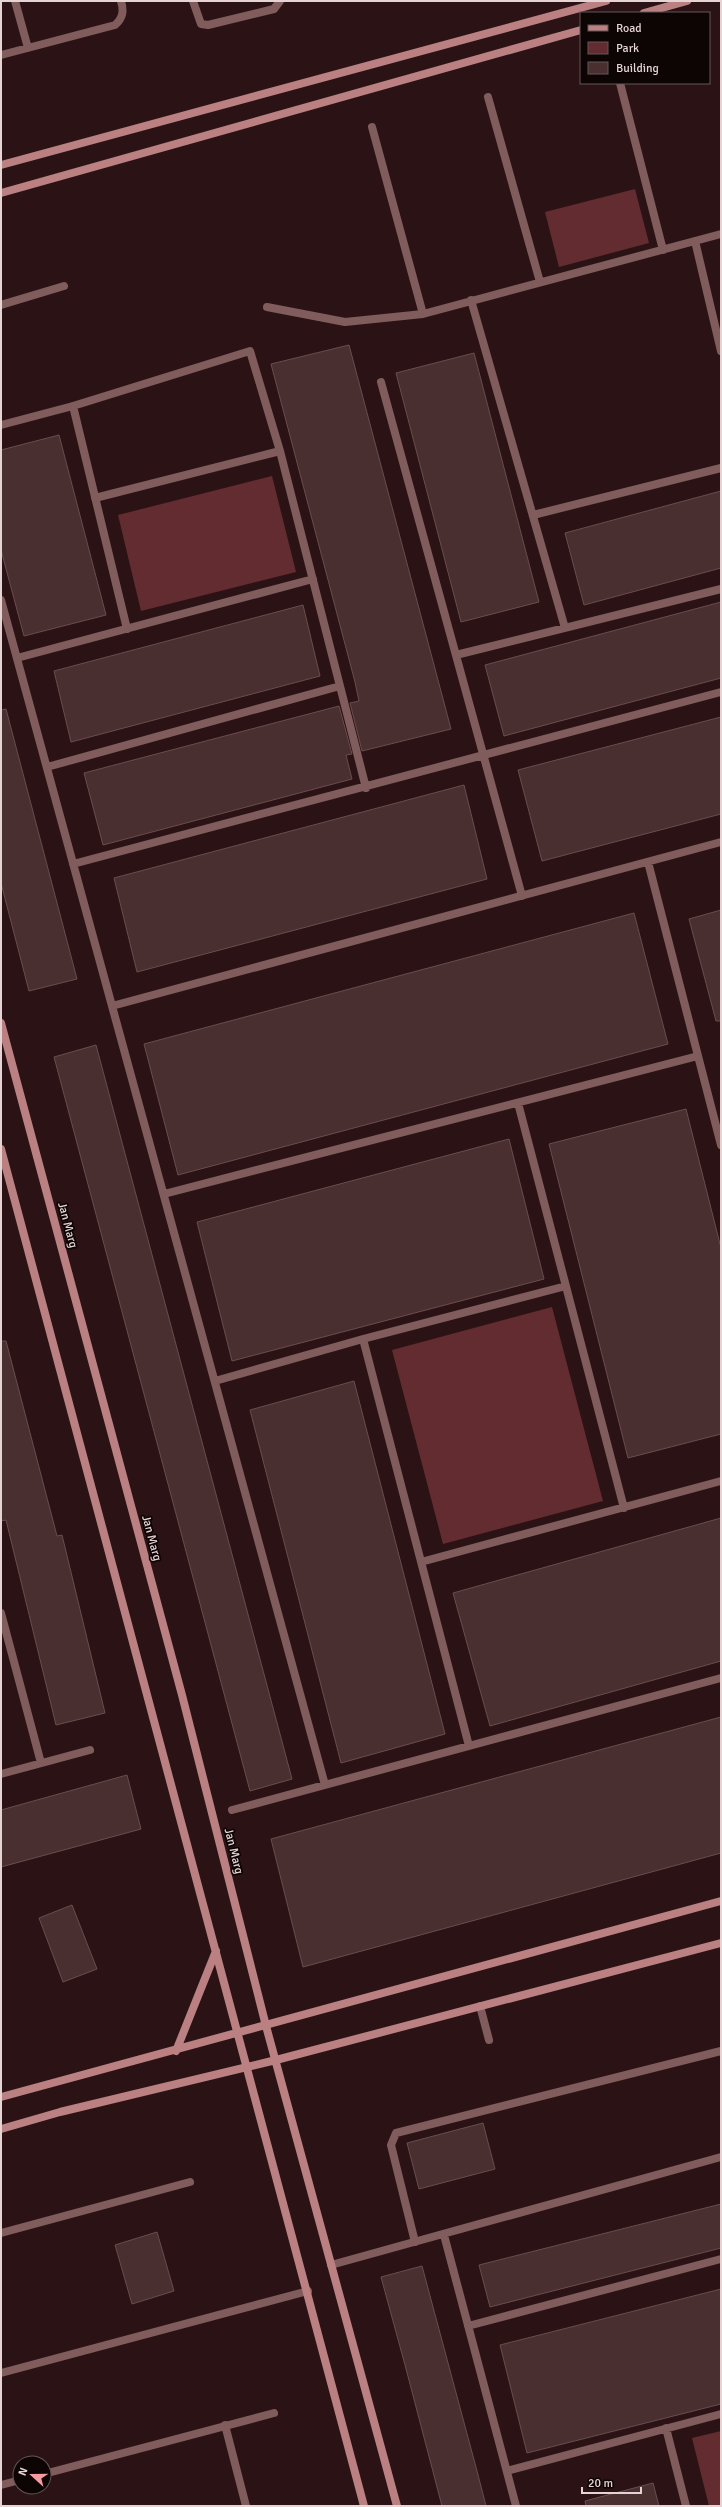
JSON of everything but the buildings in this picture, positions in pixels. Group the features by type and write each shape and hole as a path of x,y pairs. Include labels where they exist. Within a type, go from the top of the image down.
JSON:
{"main road":[{"path":"1,165 606,1"},
{"path":"648,12 687,1"},
{"path":"1,192 580,30"},
{"name":"Jan Marg","path":"1,1023 182,1694 266,2026 397,2506"},
{"path":"1,1149 248,2066 364,2506"},
{"path":"1,2097 239,2034 721,1902"},
{"path":"1,2129 60,2112 276,2060 721,1943"},
{"path":"176,2050 216,1951"}],"street":[{"path":"15,1 28,48"},
{"path":"1,55 115,25 122,16 123,8 121,1"},
{"path":"193,1 200,24 208,25 274,9 280,1"},
{"path":"620,84 663,250"},
{"path":"488,97 540,282"},
{"path":"372,127 423,314"},
{"path":"267,307 345,322 423,314 721,234"},
{"path":"695,241 721,351"},
{"path":"1,305 64,286"},
{"path":"471,300 565,628"},
{"path":"1,425 73,406 250,351 280,451 366,788"},
{"path":"382,382 522,896"},
{"path":"73,406 127,629"},
{"path":"95,498 280,451"},
{"path":"533,515 721,468"},
{"path":"17,658 312,579"},
{"path":"456,656 721,589"},
{"path":"1,600 325,1785"},
{"path":"47,767 340,686"},
{"path":"73,864 366,788 483,755 721,692"},
{"path":"112,1006 721,842"},
{"path":"648,862 721,1145"},
{"path":"164,1194 698,1056"},
{"path":"518,1103 624,1508"},
{"path":"215,1381 363,1339 566,1286"},
{"path":"363,1339 469,1746"},
{"path":"421,1562 721,1481"},
{"path":"1,1613 41,1763"},
{"path":"232,1810 721,1678"},
{"path":"1,1774 90,1750"},
{"path":"480,2006 489,2040"},
{"path":"415,2242 391,2145 396,2133 721,2051"},
{"path":"331,2265 415,2242 444,2236 721,2157"},
{"path":"1,2233 190,2182"},
{"path":"444,2236 516,2506"},
{"path":"468,2326 721,2259"},
{"path":"1,2373 308,2291"},
{"path":"52,2472 274,2413"},
{"path":"507,2471 721,2414"},
{"path":"225,2425 246,2506"},
{"path":"666,2428 686,2506"},
{"path":"1,2485 12,2482"}],"green space":[{"path":"635,189 649,243 559,267 545,212"},
{"path":"272,476 296,572 141,611 118,515"},
{"path":"552,1307 603,1501 443,1544 392,1350"},
{"path":"721,2431 721,2506 709,2506 692,2438"}]}
